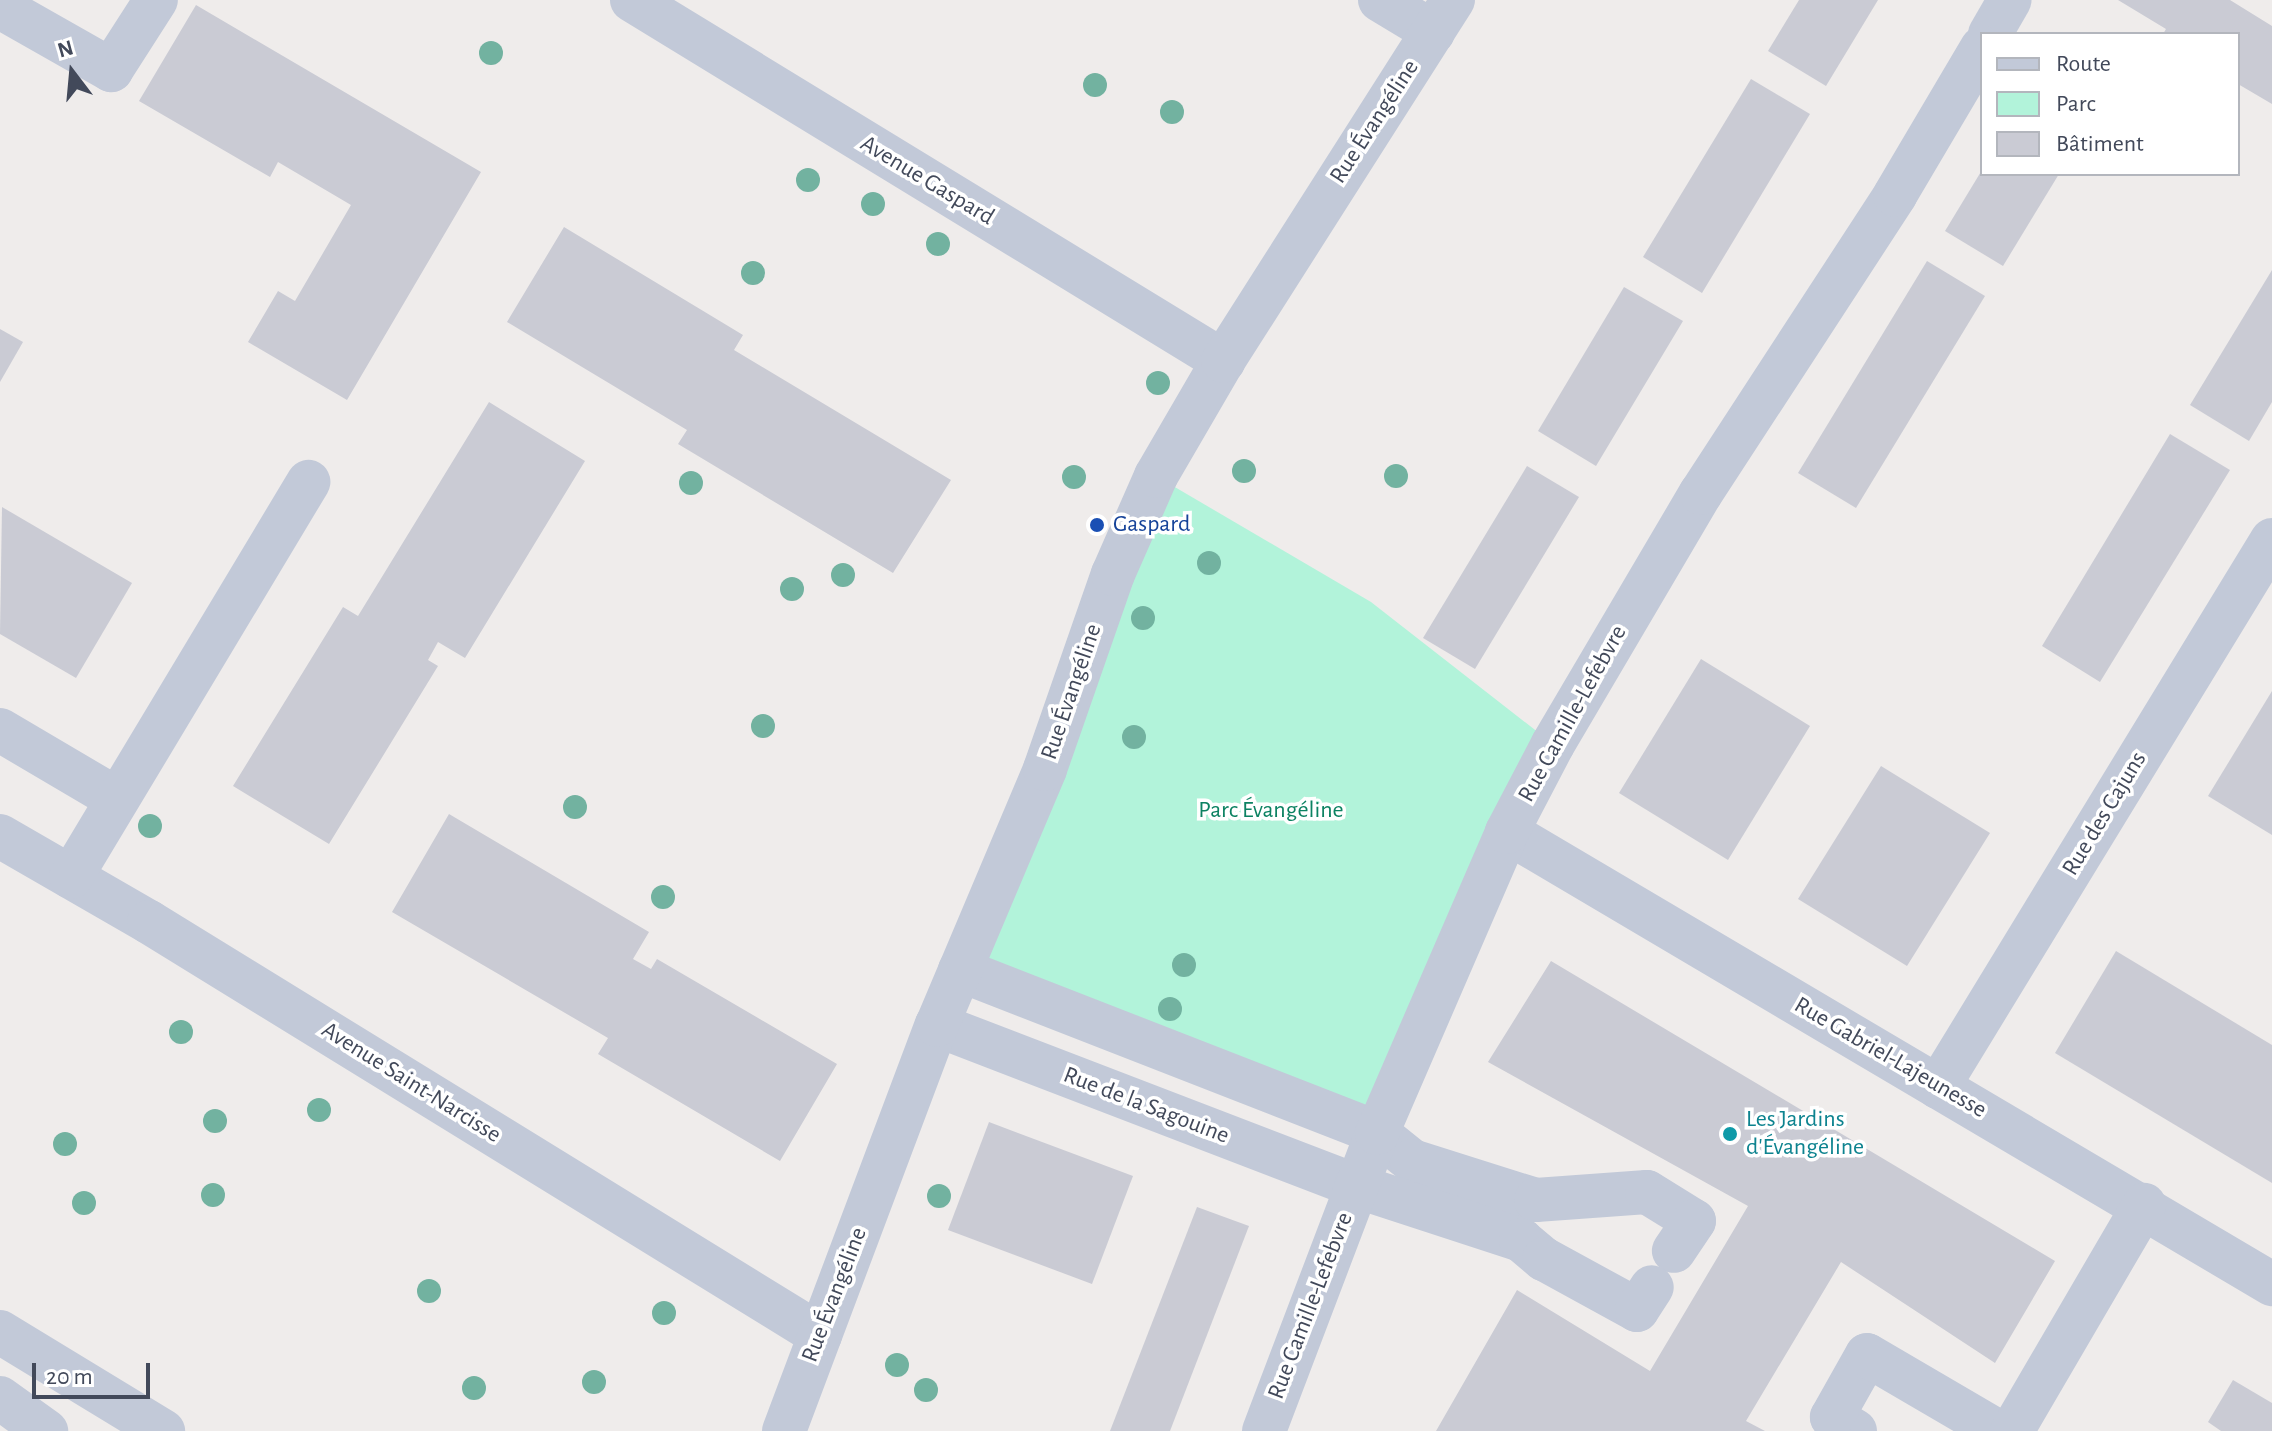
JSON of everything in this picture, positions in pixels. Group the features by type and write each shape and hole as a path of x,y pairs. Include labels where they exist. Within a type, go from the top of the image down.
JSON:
{"street":[{"path":"0,7 111,70 156,0"},
{"name":"Avenue Gaspard","path":"632,0 1223,361"},
{"path":"1380,0 1443,16"},
{"path":"1991,32 2010,0"},
{"name":"Rue Évangéline","path":"784,1431 937,1025 1045,769 1119,560 1156,476 1223,361 1443,16"},
{"name":"Rue Camille-Lefebvre","path":"1264,1431 1377,1133 1507,832 1553,744 1701,493 1895,195 1980,51"},
{"path":"71,877 308,482"},
{"name":"Rue des Cajuns","path":"1938,1087 2272,540"},
{"path":"0,730 117,799"},
{"name":"Rue Gabriel-Lajeunesse","path":"1507,832 2144,1205 2272,1284"},
{"name":"Avenue Saint-Narcisse","path":"0,836 820,1335"},
{"path":"960,970 1377,1133 1412,1161 1528,1220 1647,1192 1694,1221 1637,1310 1544,1259 1528,1220"},
{"name":"Rue de la Sagouine","path":"937,1025 1356,1186 1528,1220"},
{"path":"2012,1431 2144,1205"},
{"path":"0,1332 163,1431"},
{"path":"1855,1431 1832,1417 1867,1355 1997,1431"},
{"path":"0,1398 46,1431"}],"green space":[{"name":"Parc Évangéline","path":"1156,476 1371,602 1553,744 1377,1133 960,970"}],"building":[{"path":"1799,0 1878,0 1826,86 1768,51"},
{"path":"2118,0 2230,0 2272,26 2272,104 2240,85 2240,32 2164,32 2166,29"},
{"path":"196,5 481,172 347,400 248,342 278,291 295,301 351,205 278,162 270,177 139,101"},
{"path":"1751,79 1810,114 1702,293 1643,257"},
{"path":"1980,173 1980,176 2058,176 2003,266 1945,231"},
{"path":"564,227 743,335 734,350 951,480 893,573 678,444 687,430 507,322"},
{"path":"1927,261 1985,296 1856,508 1798,473"},
{"path":"2272,270 2272,402 2249,441 2190,405"},
{"path":"1624,287 1683,321 1596,466 1538,431"},
{"path":"0,329 23,342 0,382"},
{"path":"489,402 585,461 465,658 438,642 428,660 438,666 329,844 233,786 343,607 358,616"},
{"path":"2170,434 2230,470 2100,682 2042,646"},
{"path":"1527,466 1579,497 1475,669 1423,638"},
{"path":"2,507 132,583 76,678 0,634"},
{"path":"1701,659 1810,726 1728,860 1619,793"},
{"path":"2272,691 2272,835 2208,796"},
{"path":"1881,766 1990,833 1907,966 1798,899"},
{"path":"449,814 649,932 633,959 651,969 657,959 837,1064 780,1161 598,1054 608,1038 392,912"},
{"path":"2116,951 2272,1045 2272,1183 2055,1053"},
{"name":"Les Jardins d'Évangéline","path":"1551,961 2055,1261 1995,1363 1841,1262 1746,1421 1765,1431 1436,1431 1517,1290 1650,1371 1748,1206 1488,1062"},
{"path":"989,1122 1133,1176 1092,1284 948,1230"},
{"path":"1197,1207 1249,1226 1170,1431 1110,1431"},
{"path":"2233,1380 2272,1403 2272,1431 2221,1431 2208,1422"}],"place":[{"name":"Gaspard","path":"1097,525"},
{"name":"Les Jardins d'Évangéline","path":"1730,1134"}]}
